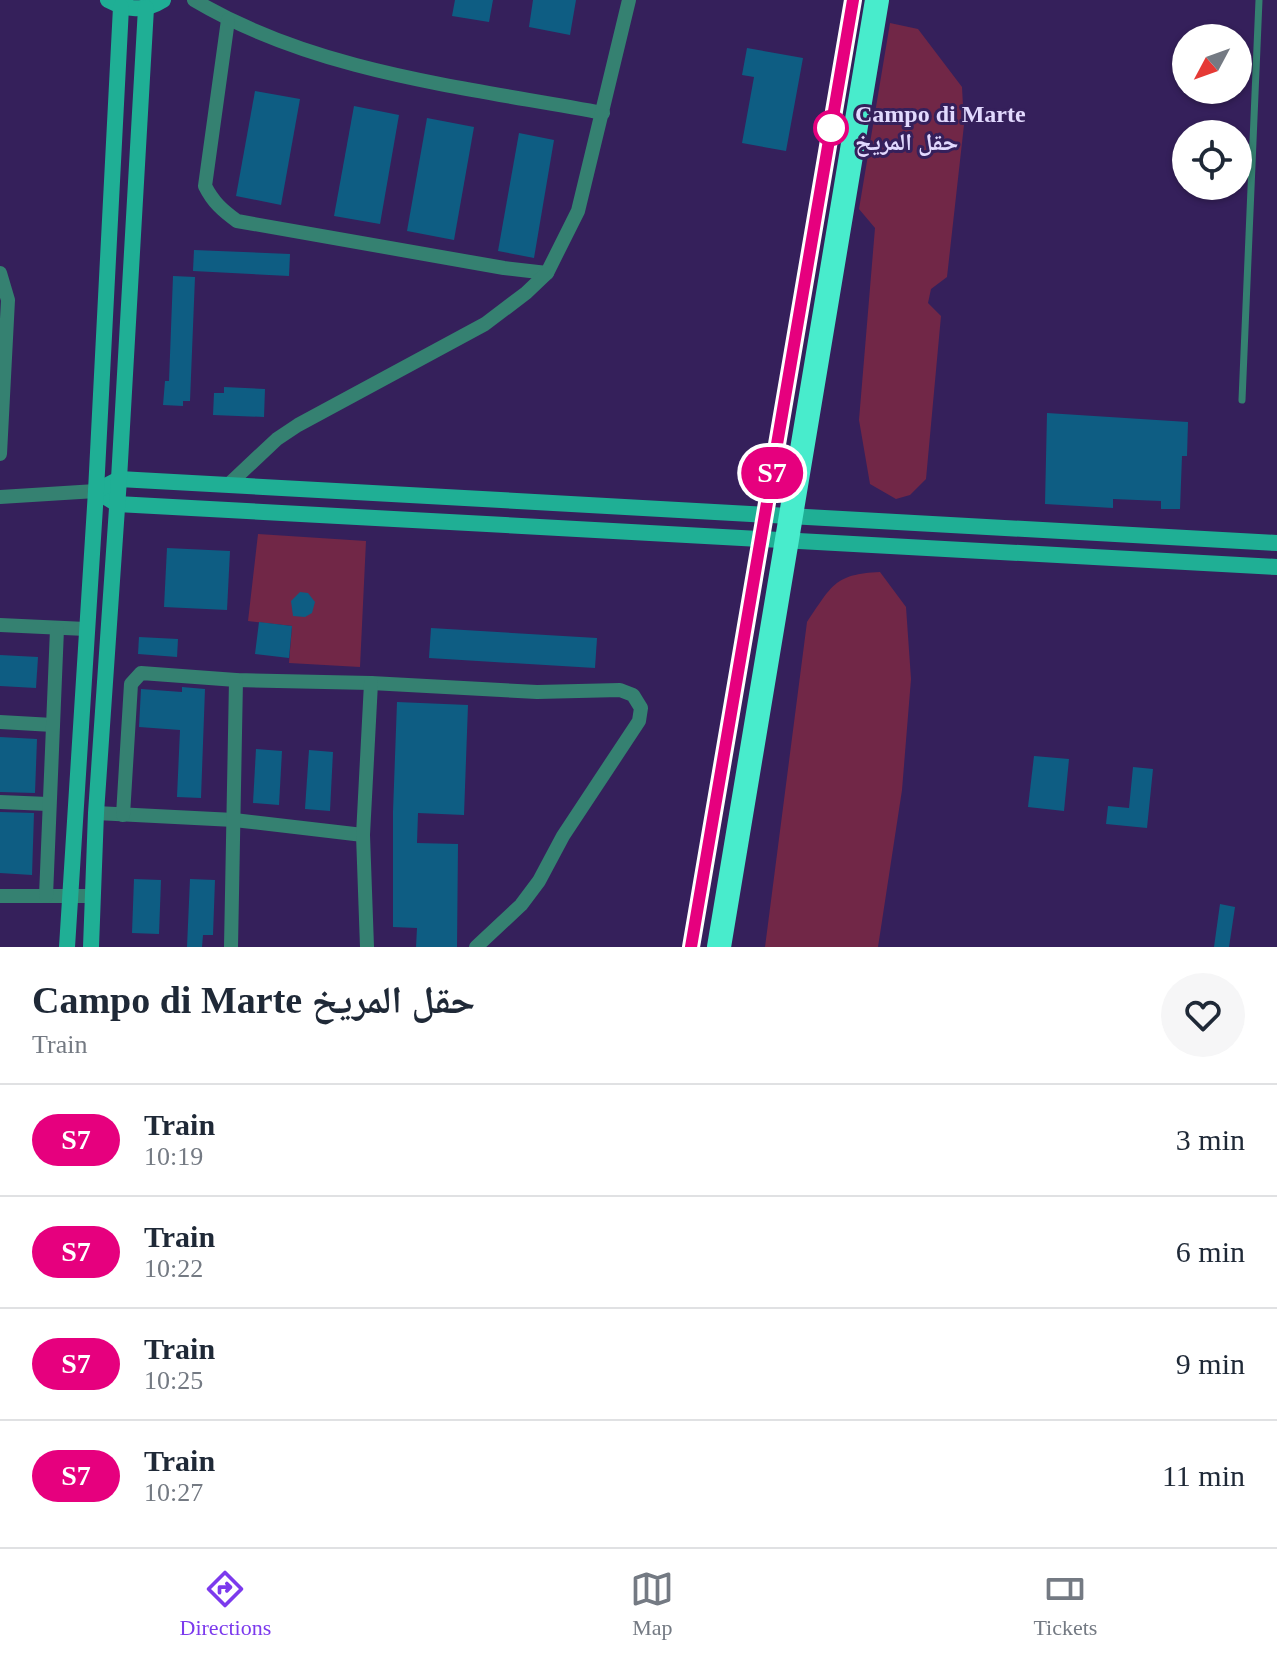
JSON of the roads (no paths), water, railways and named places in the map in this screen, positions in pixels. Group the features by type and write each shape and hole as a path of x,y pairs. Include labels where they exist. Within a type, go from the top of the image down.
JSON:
{"highway":[{"path":"719,947 877,0"}],"street":[{"path":"67,947 96,491 115,3 146,8 163,0"},
{"path":"194,0 228,20 313,53 377,70 603,113"},
{"path":"228,485 277,439 298,425 485,324 547,273 578,211 629,0"},
{"path":"91,947 96,813 146,8"},
{"path":"228,20 205,186 212,201 223,211 237,221 547,273"},
{"path":"0,273 8,300 0,454"},
{"path":"0,497 96,491 119,479 1277,567"},
{"path":"96,491 117,504 1277,543"},
{"path":"0,625 86,629"},
{"path":"46,896 57,629"},
{"path":"123,815 131,684 141,673 236,680 537,692 620,690 633,695 641,708 639,721 569,825 539,881 521,905 476,947"},
{"path":"231,947 236,680"},
{"path":"367,947 363,835 371,683"},
{"path":"0,722 53,725"},
{"path":"0,802 48,804"},
{"path":"96,813 234,820 363,835"},
{"path":"0,896 93,896"}],"lane":[{"path":"1242,400 1259,0"}],"railway":[{"path":"691,947 853,0"}],"train":[{"name":"S7","path":"691,947 853,0"}],"place":[{"name":"Campo di Marte حقل المريخ","path":"831,128"}]}
